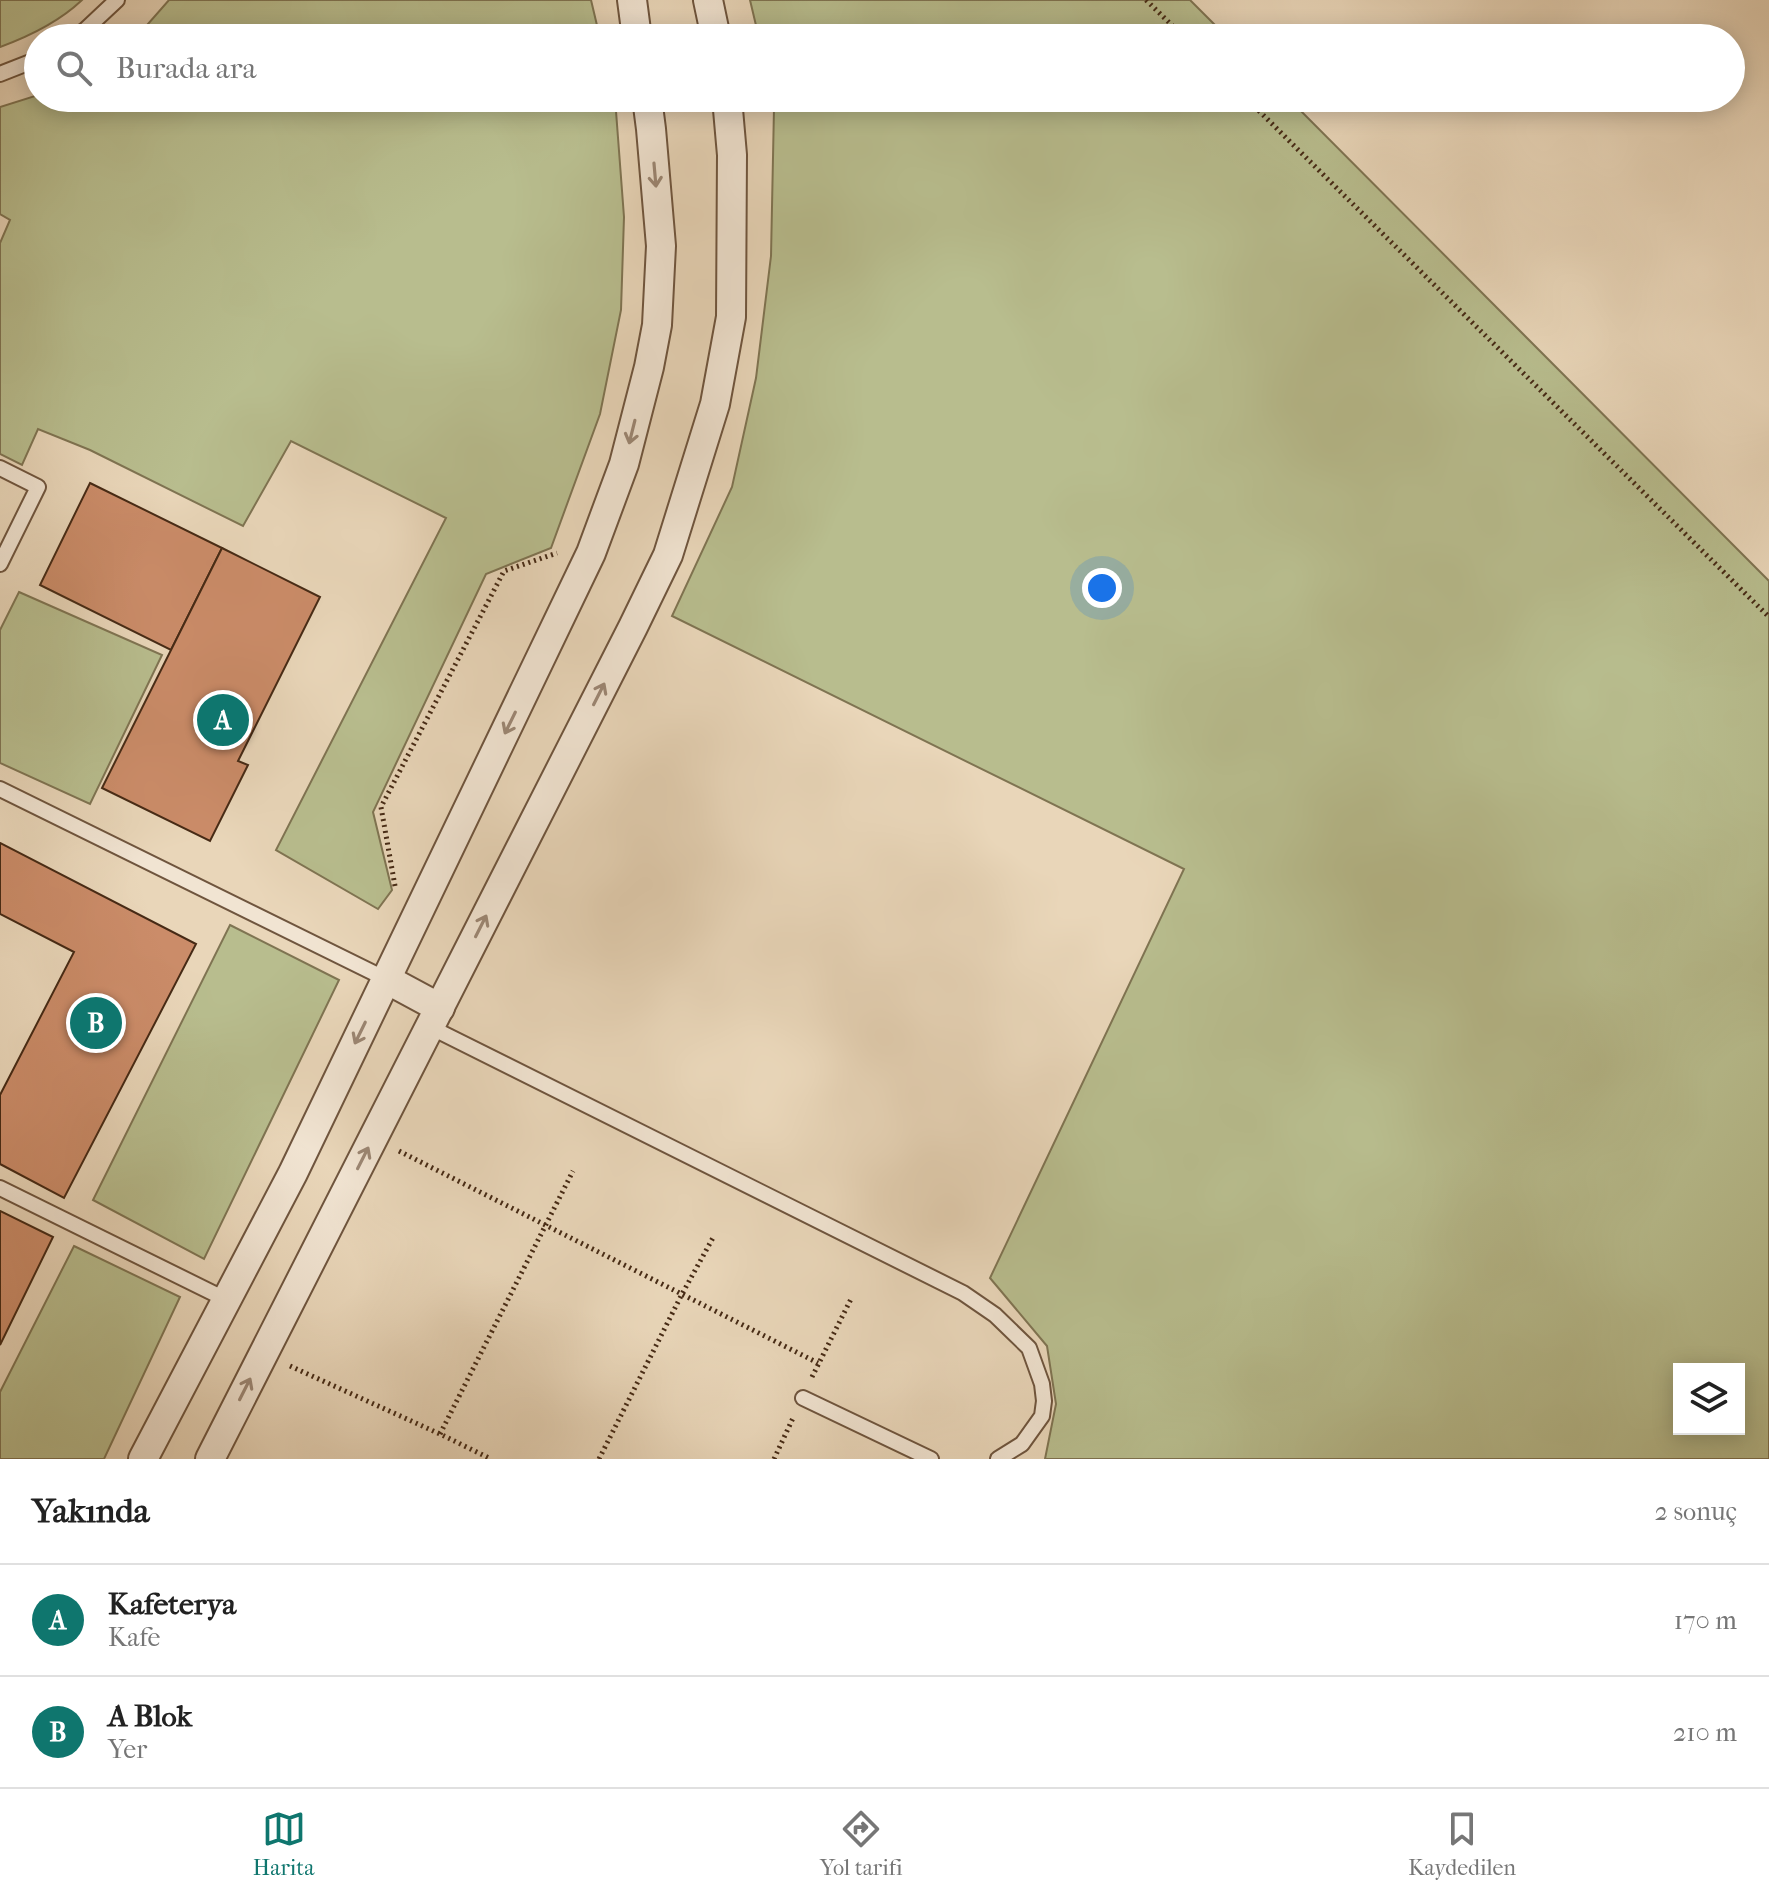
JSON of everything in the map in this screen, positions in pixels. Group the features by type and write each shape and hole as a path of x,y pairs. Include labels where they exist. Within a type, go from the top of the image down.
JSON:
{"street":[{"path":"632,0 635,24"},
{"path":"708,0 713,24"},
{"path":"143,1459 293,1173 591,553 624,464 657,325 661,246 649,112"},
{"path":"210,1459 668,555 715,404 731,317 733,223 728,112"},
{"path":"386,979 435,1018"}],"lane":[{"path":"91,24 117,0"},
{"path":"0,74 24,65"},
{"path":"0,468 38,487 0,564"},
{"path":"0,789 386,979"},
{"path":"435,1018 963,1293 995,1315 1029,1348 1042,1384 1044,1401 1042,1416 1022,1444 998,1459"},
{"path":"0,1188 227,1300"},
{"path":"803,1398 931,1459"}],"path":[{"path":"1146,0 1171,24"},
{"path":"1260,112 1769,617"},
{"path":"396,892 381,807 504,571 560,552"},
{"path":"374,1138 818,1363"},
{"path":"440,1434 573,1171"},
{"path":"599,1459 714,1236"},
{"path":"263,1354 491,1459"}],"green space":[{"path":"0,0 82,0 50,24 24,24 24,37 0,47"},
{"path":"169,0 591,0 597,24 148,24"},
{"path":"750,0 1190,0 1214,24 756,24"},
{"path":"24,99 24,112 616,112 624,217 621,310 600,414 551,548 486,574 373,812 392,890 378,909 276,850 446,518 291,441 243,526 90,450 38,429 22,465 0,454 0,243 10,220 0,214 0,107"},
{"path":"774,112 1302,112 1769,581 1769,1459 1045,1459 1056,1404 1047,1346 990,1278 1184,869 672,616 732,487 756,378 771,256"},
{"path":"19,592 162,655 90,804 0,763 0,630"},
{"path":"230,925 339,980 204,1259 93,1200"},
{"path":"74,1246 180,1297 104,1459 0,1459 0,1392"}],"building":[{"path":"90,483 222,548 171,650 40,585"},
{"path":"222,548 320,597 238,761 248,765 210,841 102,788"},
{"path":"0,843 196,944 64,1198 0,1164 0,1095 74,952 0,914"},
{"path":"0,1211 53,1237 0,1345"}],"place":[{"name":"Kafeterya","path":"223,720"},
{"name":"A Blok","path":"96,1023"}]}
